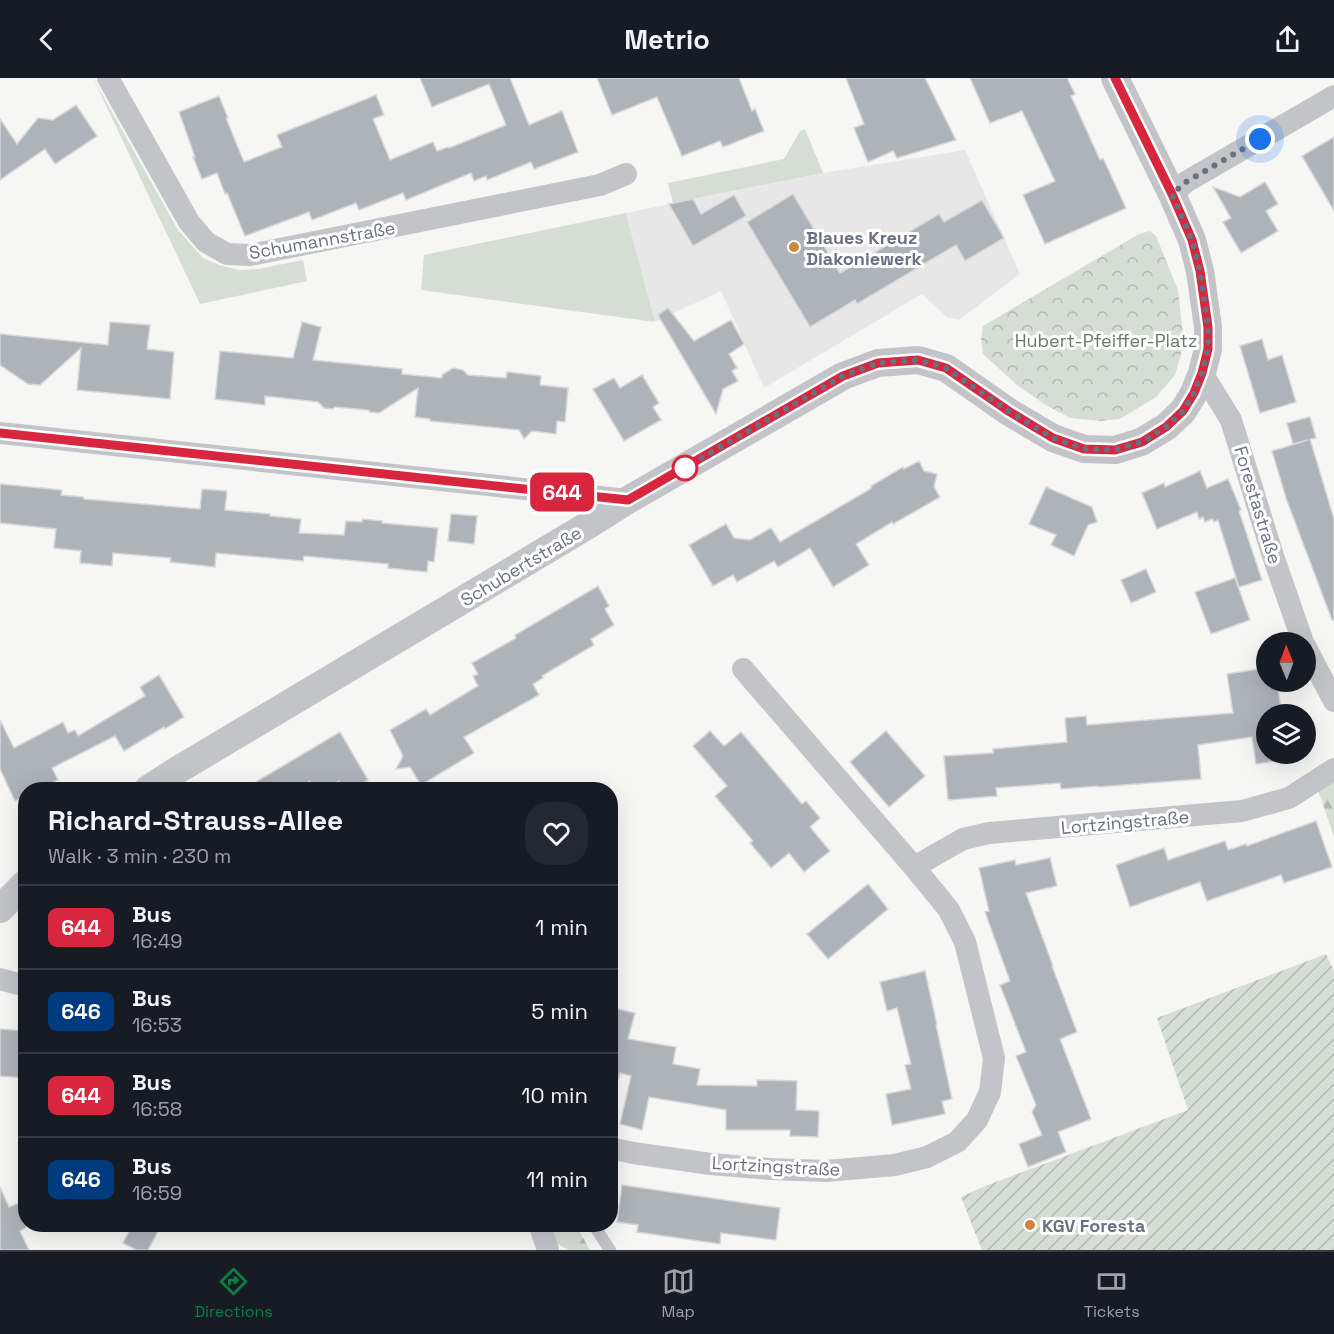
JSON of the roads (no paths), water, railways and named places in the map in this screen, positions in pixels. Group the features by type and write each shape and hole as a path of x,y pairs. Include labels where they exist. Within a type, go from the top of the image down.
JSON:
{"street":[{"name":"Schumannstraße","path":"108,78 189,222 206,242 227,254 250,255 468,212 600,185 626,174"},
{"name":"Schubertstraße","path":"159,782 628,500 843,376 878,363 918,360 946,368 1053,438 1084,449 1115,450 1142,442 1166,427 1183,411 1194,393 1208,349 1208,327 1200,271 1192,240 1172,194 1115,78"},
{"path":"1172,194 1186,182 1334,96"},
{"name":"Forestastraße","path":"1202,373 1231,420 1273,556 1300,632"},
{"path":"0,433 628,500"},
{"name":"Forestastraße","path":"1316,667 1334,701"},
{"name":"Lortzingstraße","path":"618,1149 711,1164 770,1169 826,1172 895,1166 927,1157 957,1142 977,1120 990,1092 994,1058 965,942 949,910 743,669"},
{"name":"Lortzingstraße","path":"914,867 963,839 989,833 1242,812 1289,798 1334,769"},
{"path":"0,909 18,891"},
{"path":"0,979 18,984"},
{"path":"542,1232 548,1250"}],"lane":[{"path":"598,1232 610,1250"}],"place":[{"name":"Blaues Kreuz Diakoniewerk","path":"794,247"},
{"name":"KGV Foresta","path":"1030,1225"}],"park label":[{"name":"Hubert-Pfeiffer-Platz","path":"1106,340"}]}
